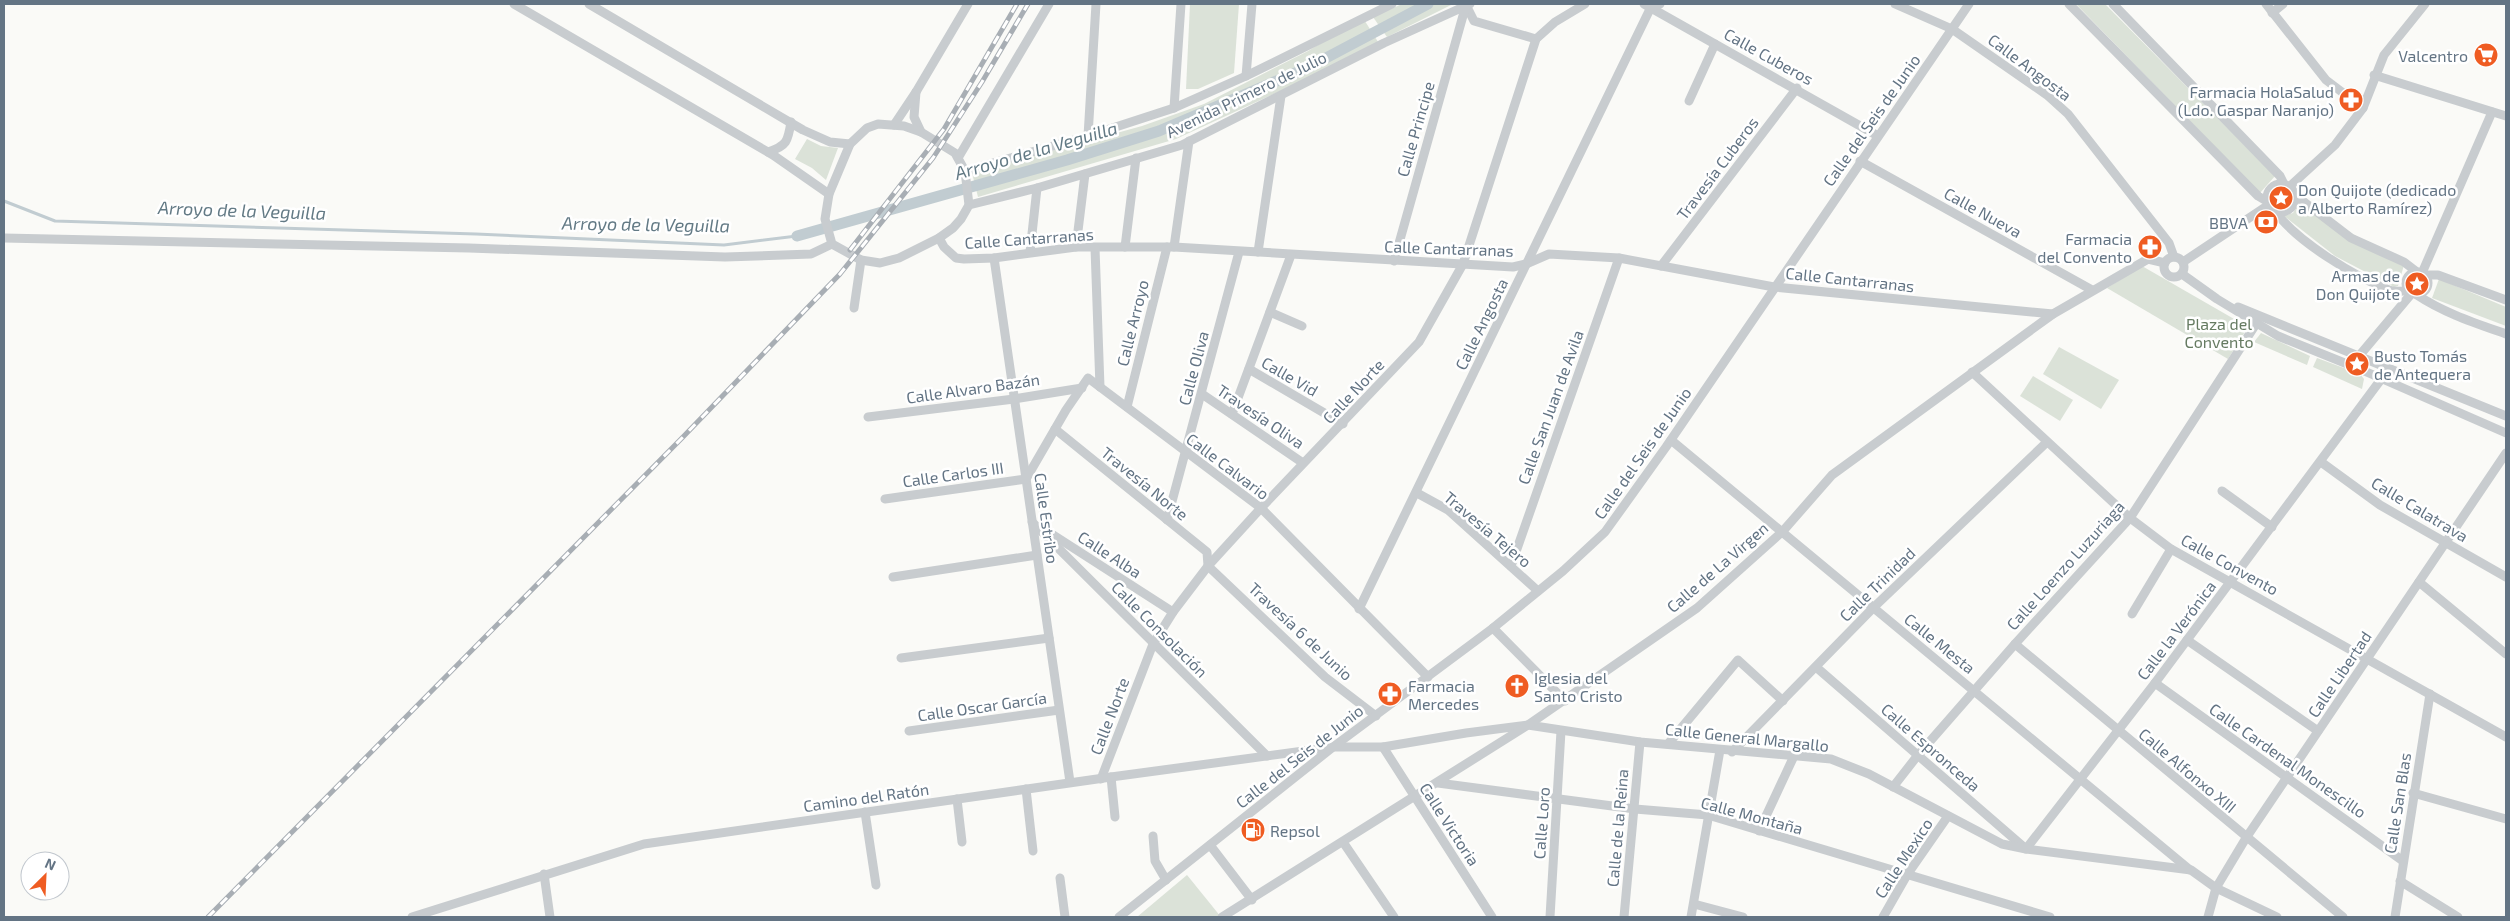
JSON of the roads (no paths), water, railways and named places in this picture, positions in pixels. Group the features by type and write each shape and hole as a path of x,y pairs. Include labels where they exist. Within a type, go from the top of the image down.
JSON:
{"street":[{"path":"514,4 768,152 829,194"},
{"path":"589,4 791,122 830,142 850,144"},
{"path":"894,125 916,92 968,4"},
{"path":"958,158 1049,4"},
{"path":"1088,136 1096,4"},
{"path":"1174,108 1181,4"},
{"path":"1246,76 1252,4"},
{"name":"Avenida Primero de Julio","path":"965,171 1088,136 1174,108 1246,76 1392,4"},
{"path":"1468,5 1474,21 1536,39 1555,22 1585,4"},
{"path":"1647,5 1660,4"},
{"name":"Calle Angosta","path":"1894,4 1952,29 2040,89 2068,114 2168,243 2174,257"},
{"name":"Calle del Seis de Junio","path":"1119,917 1333,748 1492,628 1563,571 1605,532 1620,514 1969,4"},
{"path":"2069,4 2282,220 2329,259 2391,291 2412,293 2427,290 2429,282 2421,273 2404,262 2352,238 2295,195 2280,176 2113,4"},
{"path":"2266,4 2326,80 2363,108"},
{"path":"2272,13 2283,4"},
{"path":"2271,207 2270,189 2279,184 2286,185 2335,145 2363,108 2374,75 2388,49 2425,4"},
{"name":"Avenida Primero de Julio","path":"969,205 1037,188 1190,141 1384,43 1468,5"},
{"name":"Calle Principe","path":"1394,261 1468,5"},
{"name":"Calle Cuberos","path":"1647,5 1797,88 1878,136"},
{"name":"Calle Angosta","path":"1359,609 1417,493 1647,5"},
{"name":"Calle Norte","path":"1101,779 1153,644 1173,612 1208,566 1260,508 1343,424 1419,342 1463,264 1536,39"},
{"path":"1689,101 1715,44"},
{"path":"2374,75 2506,116"},
{"name":"Travesía Cuberos","path":"1661,266 1797,88"},
{"path":"916,92 914,117 921,132"},
{"path":"1258,252 1281,96"},
{"path":"2421,273 2492,112"},
{"path":"768,152 781,148 788,139 791,122"},
{"path":"878,124 904,126 921,132 955,154 958,158 965,171 969,205 961,219 939,238 899,258 880,263 861,260 832,244 825,219 829,194 850,144 867,128 878,124"},
{"name":"Calle Arroyo","path":"1127,407 1171,247 1190,141"},
{"path":"1125,247 1136,158"},
{"name":"Calle Nueva","path":"1860,161 2092,290"},
{"path":"1076,247 1085,174"},
{"path":"1030,252 1037,188"},
{"path":"2183,262 2264,208 2271,207 2288,210 2294,204 2295,195"},
{"path":"4,238 469,248 725,257 811,254 832,244"},
{"name":"Calle Cantarranas","path":"939,238 944,247 956,258 994,258 1076,247 1171,247 1513,267 1550,254 1619,258 1774,287 2053,314"},
{"path":"1095,248 1100,387"},
{"name":"Calle Oliva","path":"1168,520 1239,252"},
{"path":"1232,414 1291,255"},
{"path":"2174,257 2183,262 2185,268 2182,274 2177,277 2168,275 2164,269 2165,263 2174,257"},
{"name":"Calle Estribo","path":"994,258 1070,782"},
{"name":"Calle San Juan de Avila","path":"1511,566 1619,258"},
{"path":"854,308 861,260"},
{"name":"Calle de La Virgen","path":"1222,917 1438,783 1565,701 1698,608 1783,531 1832,475 2053,314 2092,290 2148,260 2165,263"},
{"path":"2506,300 2438,275 2421,273 2408,277 2406,284 2412,293 2432,305 2506,334"},
{"path":"2182,274 2217,299 2278,336 2382,378 2506,433"},
{"path":"2349,365 2359,357 2412,293"},
{"path":"2217,299 2506,416"},
{"path":"1270,312 1302,326"},
{"name":"Calle Loenzo Luzuriaga","path":"1893,787 1918,755 1976,691 2015,644 2130,518 2256,324"},
{"path":"2359,357 2362,370"},
{"name":"Calle Vid","path":"1249,369 1343,424"},
{"name":"Calle Convento","path":"1972,372 2130,518 2171,549 2506,737"},
{"name":"Calle Alvaro Bazán","path":"868,417 1014,399 1082,388 1088,378 1100,387"},
{"name":"Calle la Verónica","path":"2026,849 2119,731 2382,378"},
{"name":"Calle Calvario","path":"1100,387 1260,508 1428,677"},
{"path":"1026,479 1055,429 1082,388"},
{"name":"Travesía Oliva","path":"1202,394 1304,463"},
{"name":"Travesía Norte","path":"1055,429 1206,552 1208,566"},
{"name":"Calle Mesta","path":"1671,440 2191,870"},
{"name":"Calle Trinidad","path":"1732,752 1873,608 2047,442"},
{"name":"Calle Libertad","path":"2208,917 2216,888 2246,838 2506,453"},
{"name":"Calle Calatrava","path":"2321,462 2380,505 2506,577"},
{"name":"Calle Carlos III","path":"885,499 1026,479"},
{"path":"2222,491 2272,526"},
{"name":"Travesía Tejero","path":"1417,493 1448,510 1538,591"},
{"name":"Calle Alba","path":"1032,522 1173,612"},
{"name":"Calle Consolación","path":"1032,522 1266,756"},
{"path":"2132,614 2171,549"},
{"path":"893,577 1037,555"},
{"name":"Travesía 6 de Junio","path":"1208,566 1325,676 1376,716"},
{"path":"2419,582 2506,654"},
{"path":"1492,628 1565,701"},
{"path":"901,658 1049,638"},
{"path":"2187,640 2318,731"},
{"name":"Calle Alfonxo XIII","path":"2015,644 2246,838 2344,917"},
{"path":"1668,744 1738,660 1782,701"},
{"name":"Calle Espronceda","path":"1816,667 2026,849"},
{"name":"Calle Cardenal Monescillo","path":"2155,683 2403,861"},
{"name":"Calle San Blas","path":"2395,917 2430,694"},
{"name":"Calle Oscar García","path":"909,731 1059,710"},
{"name":"Calle General Margallo","path":"1333,748 1383,747 1528,725 1640,742 1732,752 1831,759 1869,774 2002,844 2026,849 2191,870 2216,888 2277,917"},
{"name":"Calle Loro","path":"1550,917 1561,731"},
{"name":"Calle de la Reina","path":"1624,917 1640,742"},
{"name":"Calle Victoria","path":"1383,747 1492,917"},
{"name":"Camino del Ratón","path":"412,917 644,844 957,800 1070,782 1333,748"},
{"path":"1691,917 1720,750"},
{"path":"1759,830 1794,756"},
{"path":"1111,777 1115,817"},
{"name":"Calle Montaña","path":"1438,783 1558,800 1708,816 2050,917"},
{"path":"1026,789 1033,851"},
{"path":"2413,793 2506,820"},
{"path":"957,800 962,842"},
{"path":"865,812 876,885"},
{"name":"Calle Mexico","path":"1883,917 1907,876 1948,816"},
{"path":"1153,836 1155,861 1166,880"},
{"path":"1343,842 1394,917"},
{"path":"1210,845 1252,900"},
{"path":"544,874 550,917"},
{"path":"1060,878 1065,917"},
{"path":"2400,881 2458,917"},
{"path":"1694,904 1742,917"}],"waterway":[{"name":"Arroyo de la Veguilla","path":"797,236 1067,160 1159,131 1307,68 1428,4"},
{"name":"Arroyo de la Veguilla","path":"4,201 55,221 476,234 724,245 797,236"}],"railway":[{"path":"850,250 944,129 1017,4"},
{"path":"208,917 682,438 840,274 933,158 982,82 1028,4"}],"place":[{"name":"Valcentro","path":"2486,55"},
{"name":"Farmacia HolaSalud (Ldo. Gaspar Naranjo)","path":"2351,100"},
{"name":"Don Quijote (dedicado a Alberto Ramírez)","path":"2281,198"},
{"name":"BBVA","path":"2266,222"},
{"name":"Farmacia del Convento","path":"2150,247"},
{"name":"Armas de Don Quijote","path":"2417,284"},
{"name":"Busto Tomás de Antequera","path":"2357,364"},
{"name":"Iglesia del Santo Cristo","path":"1517,686"},
{"name":"Farmacia Mercedes","path":"1390,694"},
{"name":"Repsol","path":"1253,830"}],"park label":[{"name":"Plaza del Convento","path":"2219,332"}]}
